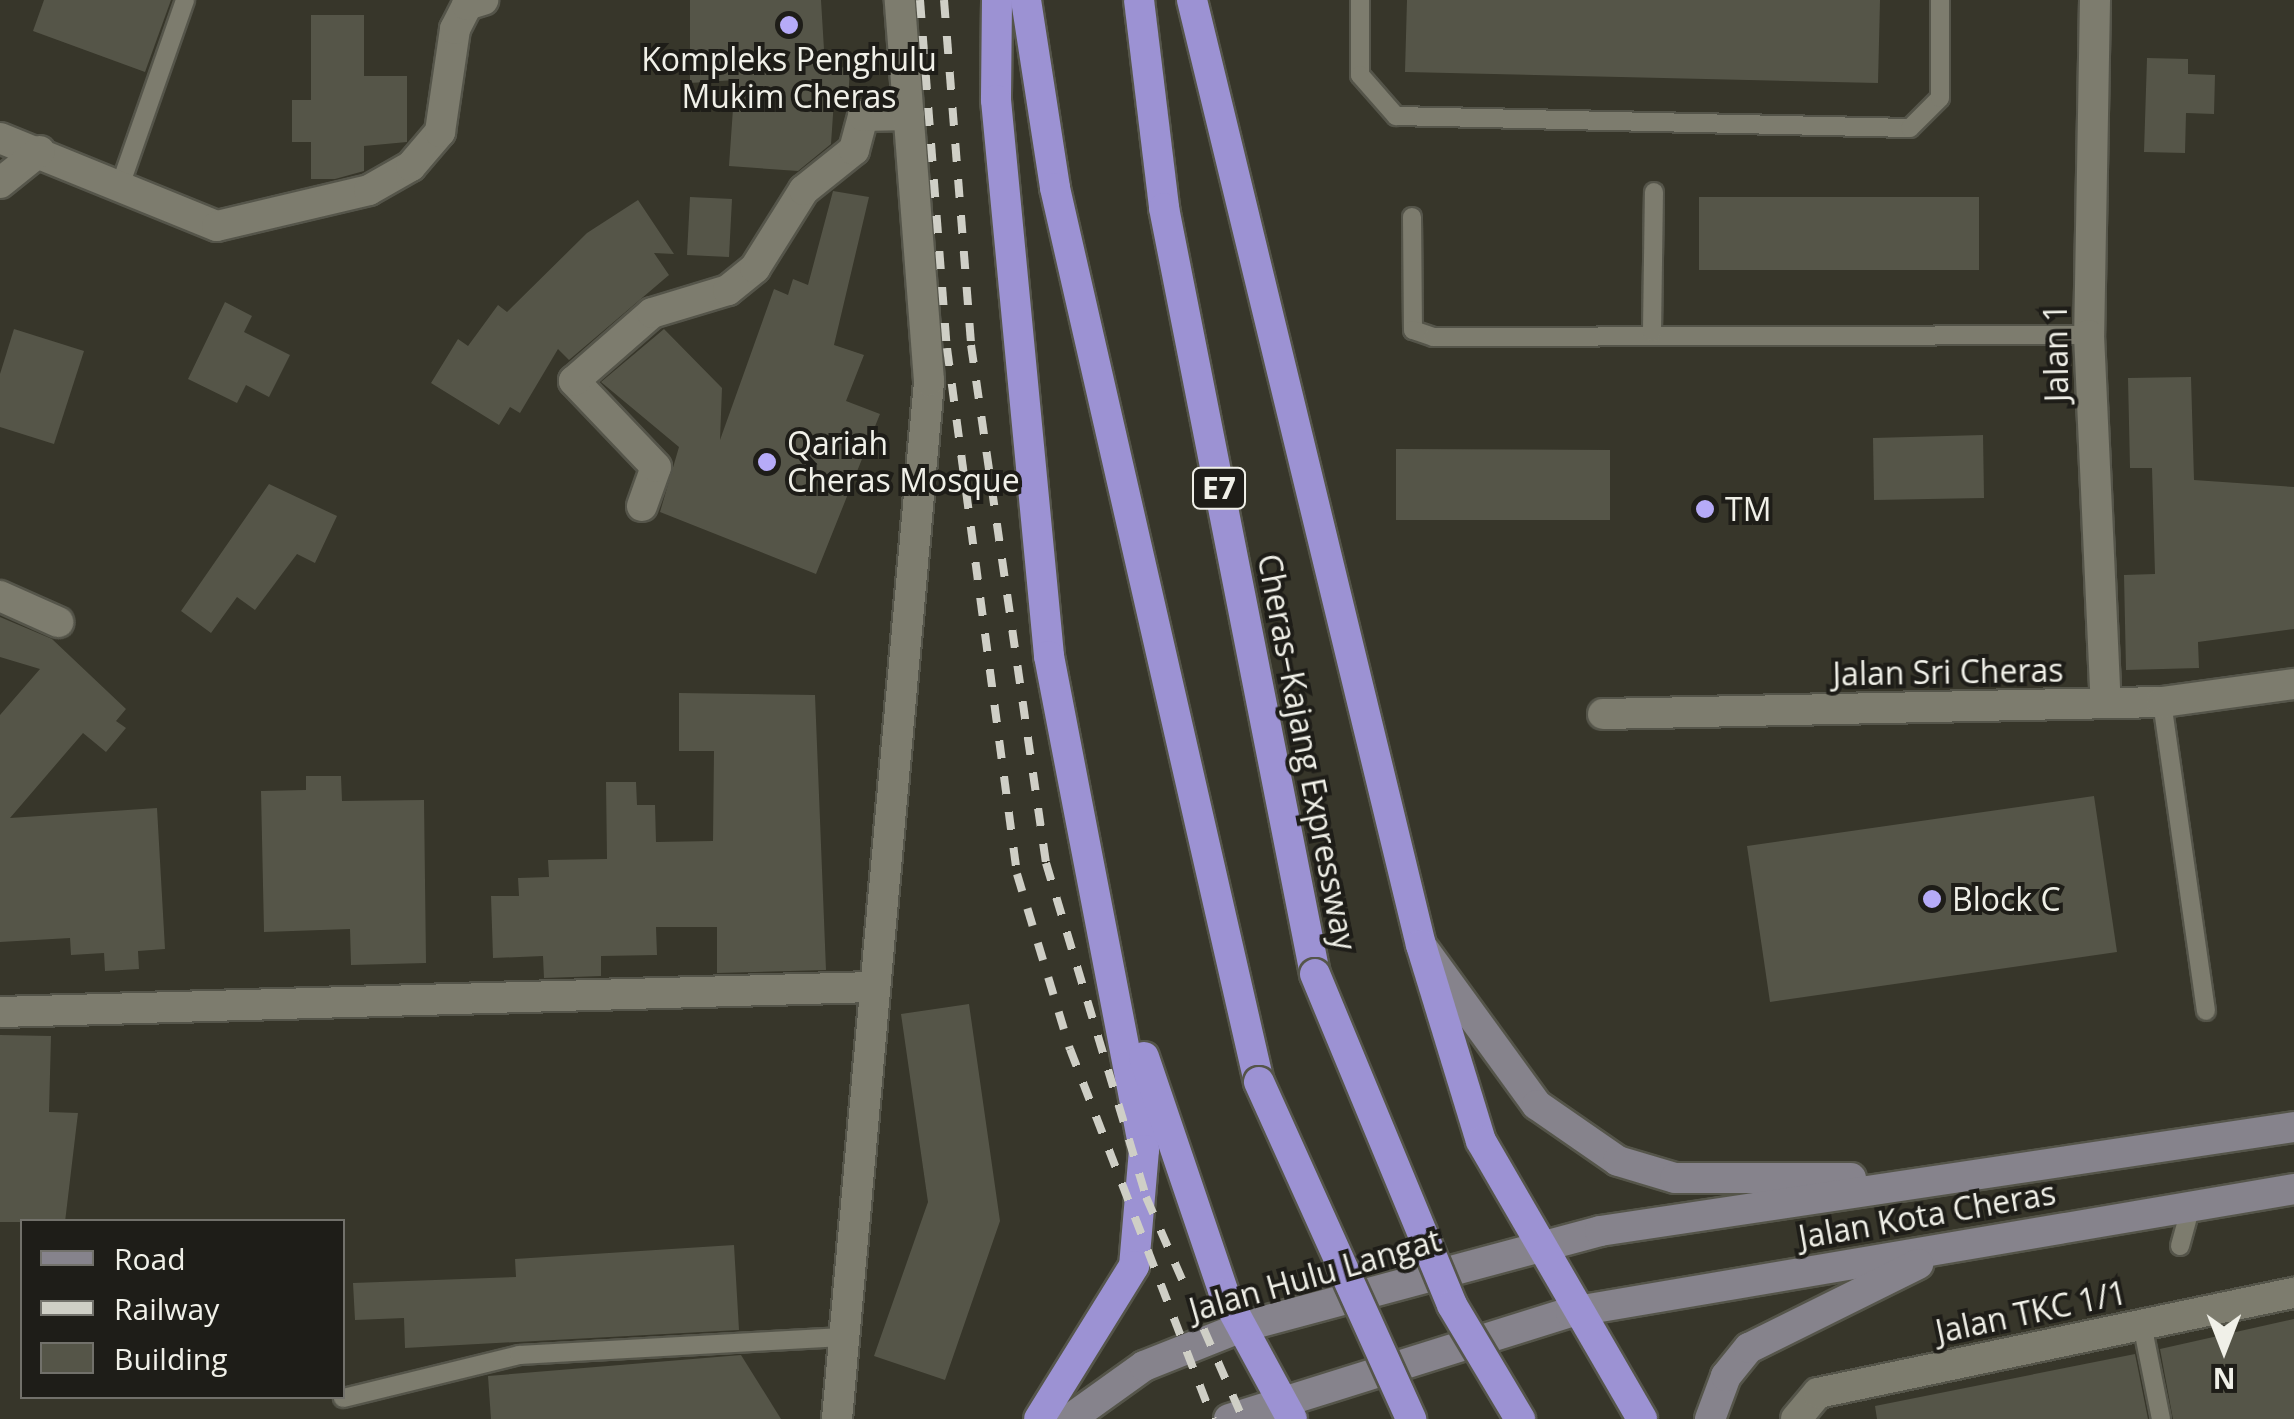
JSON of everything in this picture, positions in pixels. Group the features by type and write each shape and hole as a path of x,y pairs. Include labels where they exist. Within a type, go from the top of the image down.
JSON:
{"highway":[{"path":"996,0 996,100 1049,656 1110,954 1144,1150 1134,1266 1039,1419"},
{"path":"1026,0 1055,188 1259,1082 1412,1419"},
{"name":"Cheras–Kajang Expressway","path":"1138,0 1164,208 1315,974 1452,1304 1520,1419"},
{"path":"1192,0 1421,945 1480,1141 1572,1312 1642,1419"},
{"path":"1110,954 1242,1327 1286,1408"}],"main road":[{"path":"1421,945 1537,1104 1618,1161 1675,1178 1956,1178"},
{"name":"Jalan Kota Cheras","path":"1538,1248 1600,1231 2294,1127"},
{"name":"Jalan Kota Cheras","path":"1572,1312 2294,1189"},
{"path":"1710,1419 1726,1376 1761,1340 1971,1242"},
{"name":"Jalan Hulu Langat","path":"1070,1419 1144,1366 1242,1327 1538,1248"},
{"path":"1229,1419 1286,1408 1572,1312"}],"street":[{"path":"0,138 40,150 217,226 369,190 411,166 440,132 455,29 467,5 483,0"},
{"path":"837,1419 872,987 929,381 900,0"},
{"name":"Jalan 1","path":"2095,0 2088,336 2106,703"},
{"path":"642,506 656,466 574,381 652,313 728,290 756,268 804,190 854,150 863,116 909,115"},
{"path":"0,183 40,150"},
{"path":"0,596 58,622"},
{"name":"Jalan Sri Cheras","path":"1603,714 2162,702 2294,684"},
{"path":"0,1012 872,987"},
{"name":"Jalan TKC 1/1","path":"1796,1419 1818,1393 2294,1293"}],"lane":[{"path":"121,183 186,0"},
{"path":"1360,0 1360,75 1396,116 1910,128 1940,98 1940,0"},
{"path":"1652,332 1654,192"},
{"path":"1412,217 1413,330 2088,336"},
{"path":"2162,702 2206,1011"},
{"path":"2180,1246 2190,1206"},
{"path":"2142,1324 2161,1419"},
{"path":"345,1398 518,1355 843,1337"}],"building":[{"path":"44,0 171,0 145,72 33,31"},
{"path":"690,0 821,0 825,66 850,68 848,101 834,100 831,144 798,171 729,166 735,80 690,83"},
{"path":"1407,0 1880,0 1878,83 1405,72"},
{"path":"311,15 364,15 364,76 407,76 407,142 364,146 364,171 335,179 311,179 311,142 292,142 292,100 311,100"},
{"path":"2147,58 2188,59 2188,74 2215,75 2214,114 2186,113 2185,153 2144,152"},
{"name":"Qariah Cheras Mosque","path":"833,191 869,197 834,345 864,355 846,401 880,414 816,574 660,512 679,447 601,382 664,329 722,388 720,440 774,289 788,295 793,279 808,285"},
{"path":"690,197 732,199 729,257 687,255"},
{"path":"1699,197 1979,197 1979,270 1699,270"},
{"path":"638,200 674,254 654,253 669,275 569,360 558,349 520,413 510,407 499,425 431,383 458,339 468,346 498,305 507,312 587,233"},
{"path":"225,302 252,316 244,332 290,355 269,397 246,385 237,403 188,379"},
{"path":"14,329 84,351 54,444 0,427 0,374"},
{"path":"2191,377 2194,480 2294,487 2294,629 2198,642 2199,668 2126,670 2124,575 2155,574 2152,468 2130,468 2128,378"},
{"path":"1983,435 1984,498 1874,500 1873,438"},
{"path":"1396,449 1610,450 1610,520 1396,520"},
{"path":"269,484 337,516 315,563 297,554 255,610 237,597 211,633 181,611"},
{"path":"0,617 52,639 126,709 116,721 126,728 106,752 83,733 10,818 157,808 165,949 138,951 139,969 105,971 104,953 71,955 70,938 0,942 0,715 40,669 0,657"},
{"path":"679,693 815,695 826,970 717,973 717,927 656,927 657,955 601,956 601,976 544,978 543,956 493,958 491,896 519,896 518,878 549,877 548,860 607,859 606,782 636,782 637,805 655,805 656,842 713,841 714,751 679,751"},
{"path":"306,776 341,776 342,801 424,800 426,963 351,965 350,929 264,932 261,791 306,790"},
{"name":"Block C","path":"2094,796 2117,952 1770,1002 1747,846"},
{"path":"969,1004 1000,1221 945,1380 874,1356 928,1202 901,1014"},
{"path":"0,1035 51,1036 49,1112 78,1113 65,1219 0,1222"},
{"path":"734,1245 739,1330 405,1348 404,1318 355,1320 353,1283 516,1277 515,1259"},
{"path":"2294,1319 2294,1419 2173,1419 2160,1349"},
{"path":"2135,1354 2148,1419 1877,1419 1875,1406"},
{"path":"741,1355 781,1419 491,1419 488,1376"}],"railway":[{"path":"920,0 947,348 1017,874 1070,1049 1213,1419"},
{"path":"944,0 971,345 1046,863 1146,1197 1243,1419"}],"place":[{"name":"Kompleks Penghulu Mukim Cheras","path":"789,25"},
{"name":"Qariah Cheras Mosque","path":"767,462"},
{"name":"TM","path":"1705,509"},
{"name":"Block C","path":"1932,899"}]}
